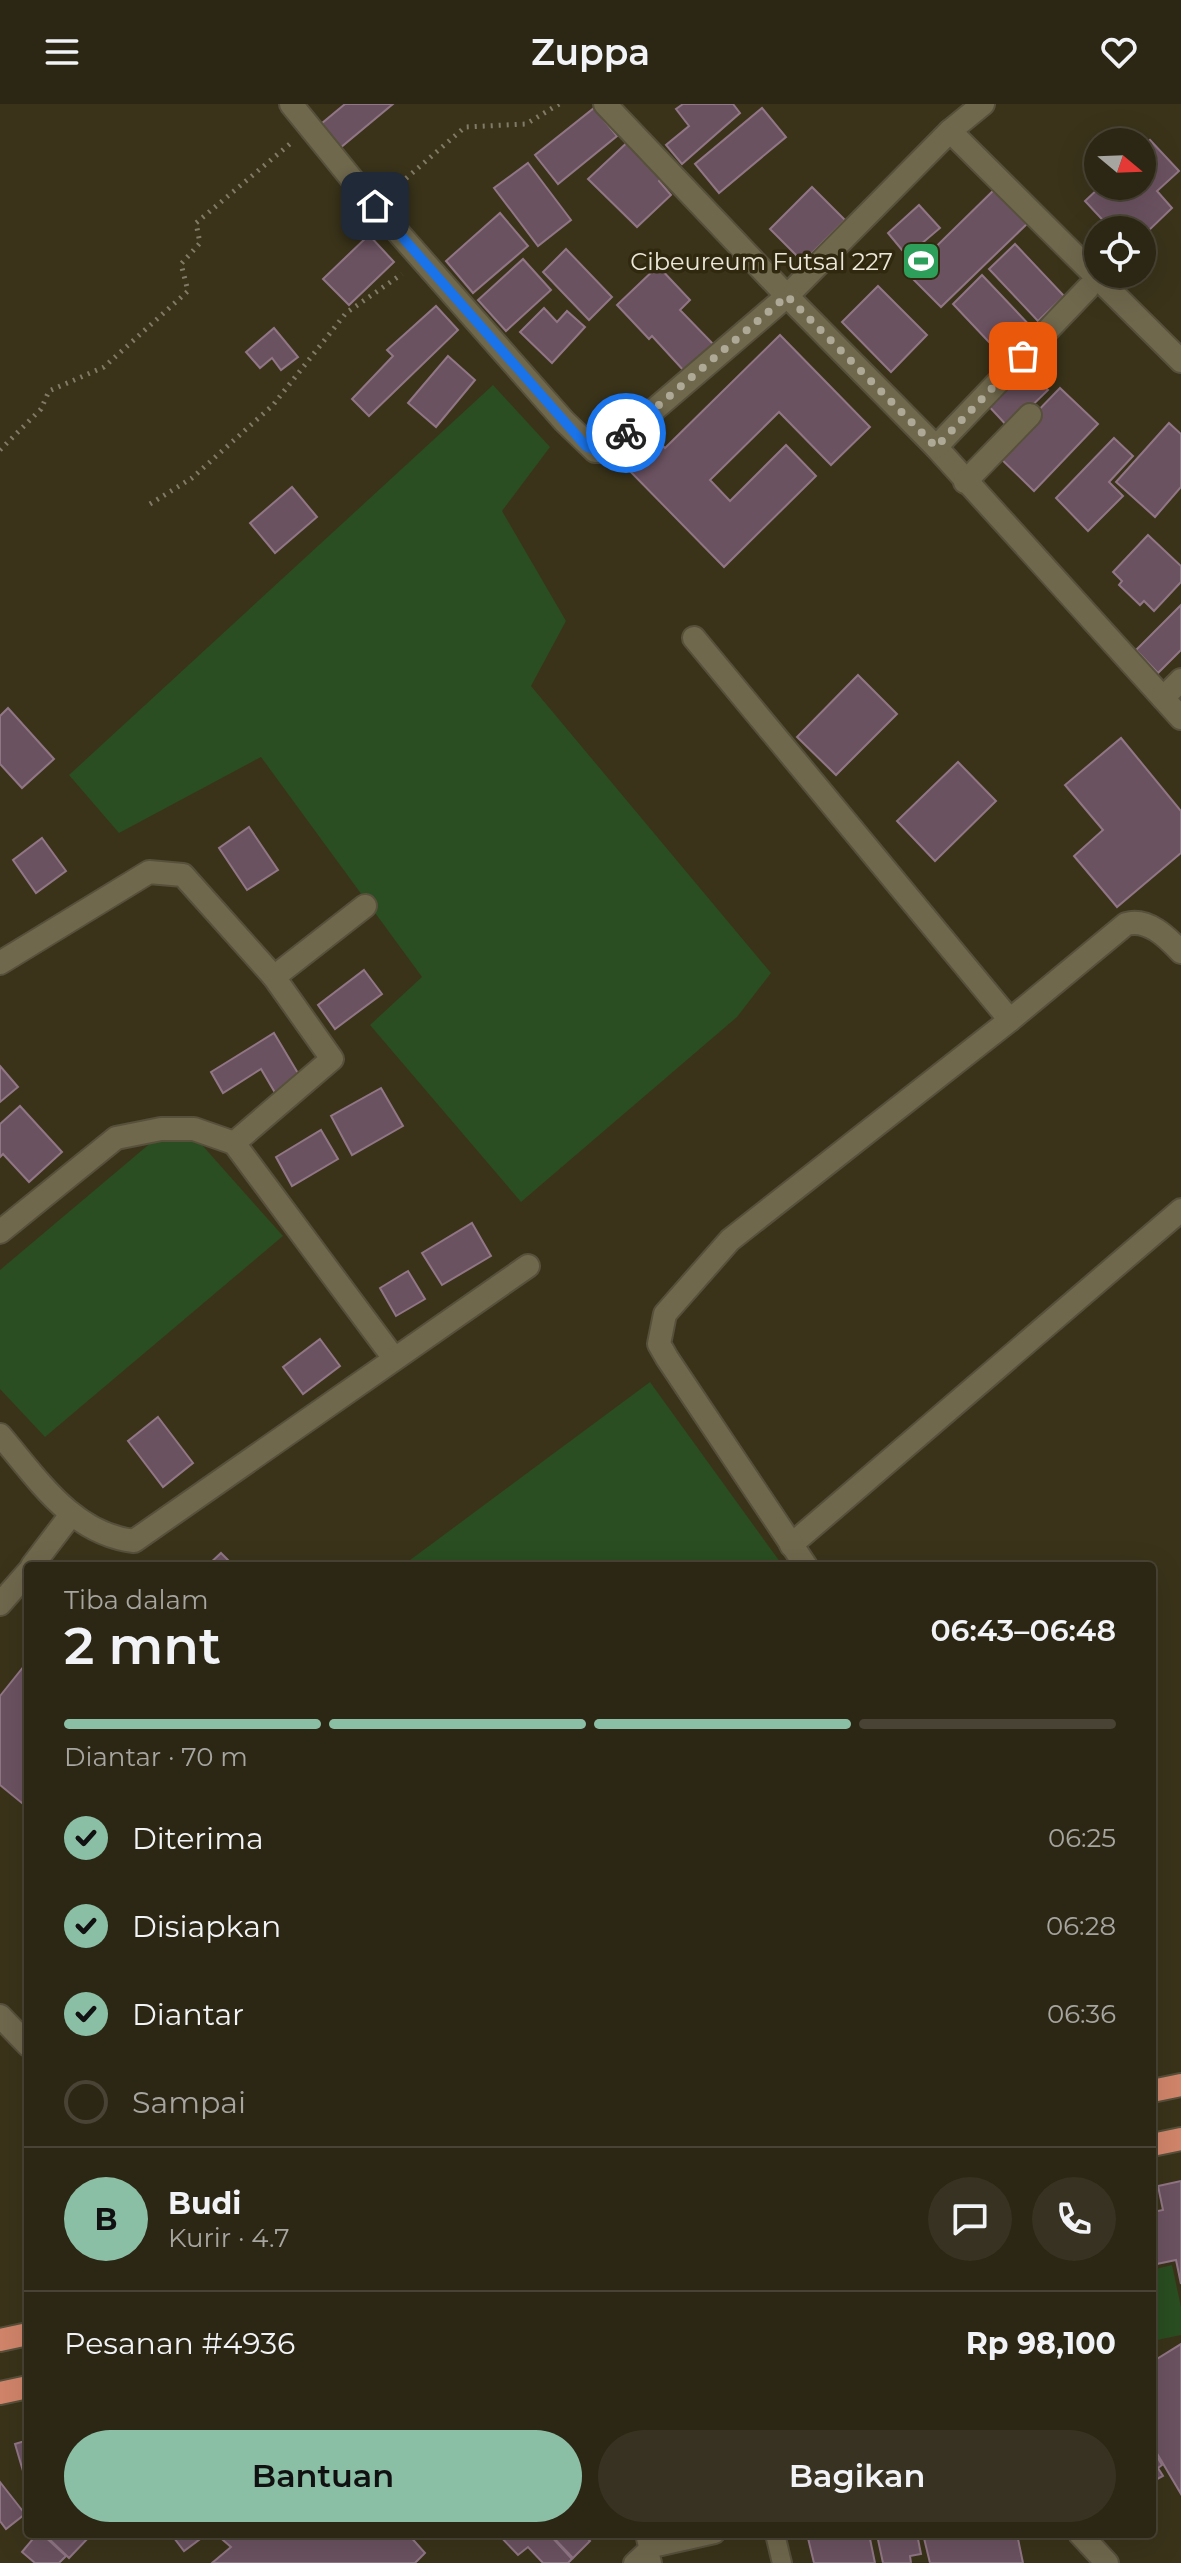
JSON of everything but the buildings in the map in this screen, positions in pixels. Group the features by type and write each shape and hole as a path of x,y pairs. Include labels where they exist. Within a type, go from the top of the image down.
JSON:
{"highway":[{"path":"1156,2087 1181,2085"},
{"path":"1156,2144 1181,2139"},
{"path":"0,2340 24,2335"},
{"path":"0,2393 24,2388"}],"street":[{"path":"291,104 422,260 564,421 595,451 606,451 787,296 950,131 983,104"},
{"path":"605,104 936,447 1181,718"},
{"path":"950,131 1181,361"},
{"path":"936,447 1088,288"},
{"path":"965,482 1030,415"},
{"path":"694,638 1010,1020"},
{"path":"1163,698 1181,680"},
{"path":"0,963 149,872 166,871 183,875 274,977 332,1059 234,1143"},
{"path":"274,977 365,906"},
{"path":"803,1562 659,1344 665,1314 730,1240 1010,1020 1126,924 1137,921 1148,925 1181,952"},
{"path":"0,1232 116,1138 161,1129 194,1129 234,1143 393,1357"},
{"path":"791,1545 1181,1210"},
{"path":"0,1435 70,1516 116,1539 134,1541 159,1527 393,1357 528,1266"},
{"path":"35,1562 70,1516"},
{"path":"2,1596 24,1576"},
{"path":"0,2016 24,2041"},
{"path":"1084,2538 1107,2563"}],"lane":[{"path":"633,2563 648,2549 697,2538"},
{"path":"776,2538 782,2563"}],"path":[{"path":"375,206 465,127 526,124 559,104"},
{"path":"0,450 41,409 49,391 104,367 188,291 181,264 200,243 196,223 309,126"},
{"path":"150,504 192,478 273,405 346,313 422,260"}],"green space":[{"path":"493,385 550,447 502,511 566,621 531,686 771,973 737,1017 521,1202 370,1025 422,977 261,757 119,833 69,775"},
{"path":"179,1119 283,1236 45,1437 0,1389 0,1270"},
{"path":"650,1382 780,1562 407,1562"},
{"path":"1172,2265 1181,2307 1181,2335 1156,2340 1156,2269"}],"way so far":[{"path":"626,433 787,296 936,447 1023,356"}],"place":[{"name":"Cibeureum Futsal 227","path":"921,261"}],"route":[{"path":"375,206 586,446 595,451 606,451 626,433"}]}
